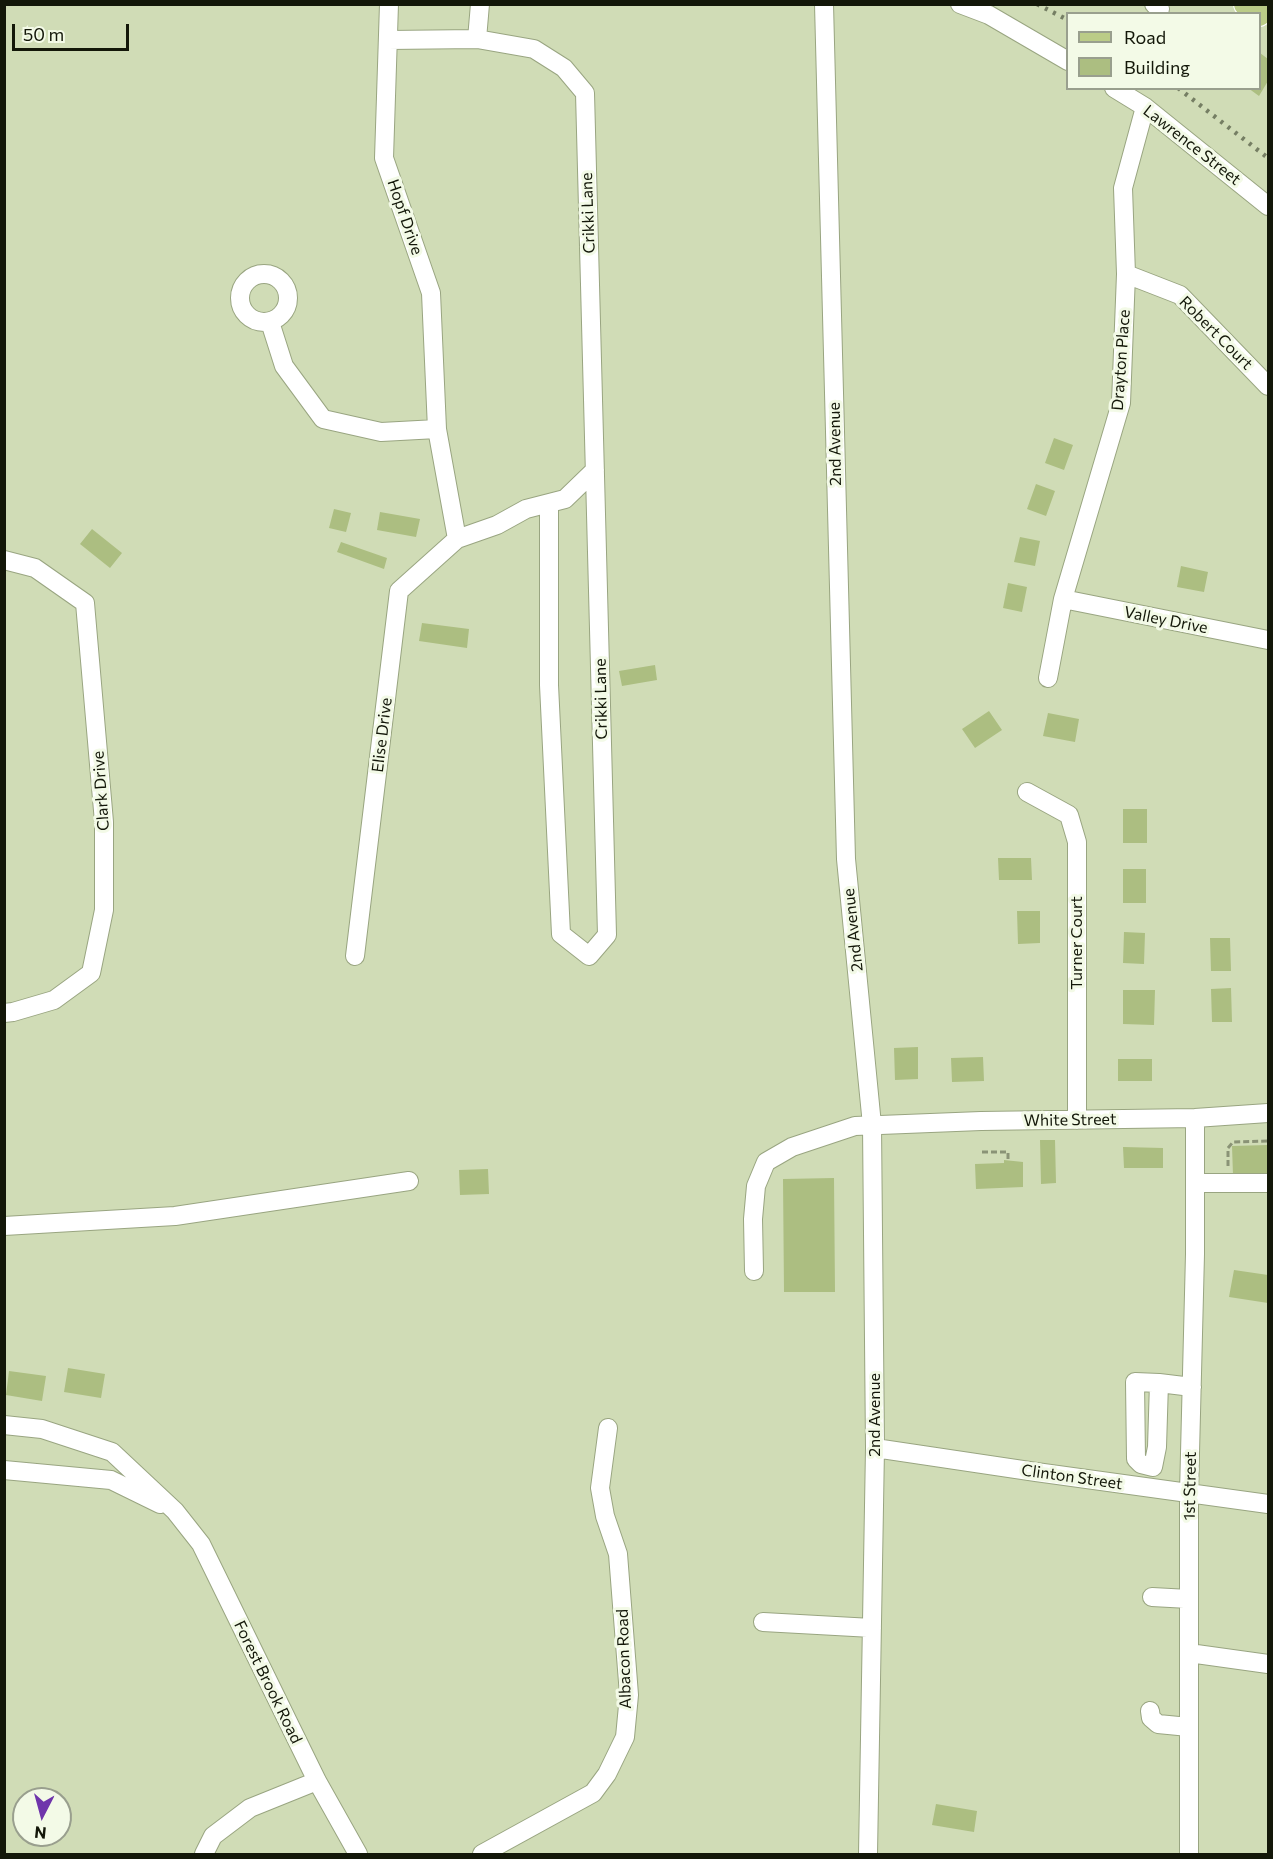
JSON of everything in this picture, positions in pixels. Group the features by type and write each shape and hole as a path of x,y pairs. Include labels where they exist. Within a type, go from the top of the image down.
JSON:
{"street":[{"name":"Hopf Drive","path":"389,4 384,158 431,293 437,429"},
{"path":"477,39 480,4"},
{"name":"2nd Avenue","path":"825,4 846,859 872,1125 876,1448 868,1854"},
{"path":"960,4 989,15 1066,60"},
{"name":"Crikki Lane","path":"388,40 477,39 534,49 564,68 585,93 607,935 589,956 561,934 549,685 549,503"},
{"name":"Lawrence Street","path":"1117,90 1145,107 1269,206"},
{"name":"Drayton Place","path":"1048,678 1063,599 1121,403 1126,274 1123,188 1145,107"},
{"name":"Robert Court","path":"1126,274 1180,295 1269,386"},
{"path":"270,322 284,366 323,418 381,432 437,429 457,539"},
{"name":"Elise Drive","path":"355,956 399,591 457,539 497,525 526,509 565,499 595,470"},
{"name":"Clark Drive","path":"4,560 35,568 85,603 104,822 104,910 91,973 54,1000 4,1013"},
{"name":"Valley Drive","path":"1063,599 1269,640"},
{"name":"Turner Court","path":"1027,792 1069,815 1077,842 1077,1120"},
{"name":"White Street","path":"754,1271 753,1219 756,1186 766,1162 792,1147 855,1126 981,1121 1195,1118 1269,1113"},
{"name":"1st Street","path":"1188,1854 1195,1118"},
{"path":"4,1226 175,1216 409,1181"},
{"path":"1195,1183 1269,1184"},
{"path":"1159,1383 1192,1387"},
{"name":"Forest Brook Road","path":"4,1425 42,1429 112,1452 176,1511 201,1544 317,1781 358,1854"},
{"name":"Albacon Road","path":"482,1854 593,1793 607,1774 625,1737 629,1695 618,1554 600,1488 608,1428"},
{"name":"Clinton Street","path":"876,1448 1269,1504"},
{"name":"Forest Brook Road","path":"4,1470 111,1480 176,1511"},
{"path":"1152,1597 1189,1599"},
{"path":"763,1622 872,1628"},
{"path":"1189,1653 1269,1664"},
{"path":"1150,1711 1151,1718 1158,1724 1189,1727"},
{"path":"204,1854 213,1836 250,1808 317,1781"}],"path":[{"path":"1247,1134 1248,1141"},
{"path":"1228,1183 1228,1148 1233,1142 1269,1141"},
{"path":"982,1152 1008,1152 1008,1160"}],"building":[{"path":"1261,54 1268,59 1268,81 1259,96 1251,90 1261,90"},
{"path":"1054,438 1073,445 1064,470 1045,463"},
{"path":"1036,484 1055,491 1046,516 1027,509"},
{"path":"334,509 351,513 346,532 329,528"},
{"path":"380,512 420,519 416,537 377,530"},
{"path":"92,529 122,553 110,568 80,544"},
{"path":"1020,537 1040,541 1035,566 1014,562"},
{"path":"341,542 387,558 384,569 337,552"},
{"path":"1181,566 1208,572 1204,592 1177,587"},
{"path":"1008,583 1027,587 1022,612 1003,608"},
{"path":"422,623 469,629 467,648 419,641"},
{"path":"655,665 657,680 622,686 619,671"},
{"path":"989,711 1002,730 975,748 962,729"},
{"path":"1048,713 1079,719 1075,742 1043,736"},
{"path":"1123,809 1147,809 1147,843 1123,843"},
{"path":"998,858 1031,858 1032,880 999,880"},
{"path":"1123,869 1146,869 1146,903 1123,903"},
{"path":"1017,911 1040,911 1040,943 1018,944"},
{"path":"1124,932 1145,933 1144,964 1123,963"},
{"path":"1210,938 1230,938 1231,971 1211,971"},
{"path":"1231,988 1232,1022 1212,1022 1211,989"},
{"path":"1123,990 1155,990 1154,1025 1123,1024"},
{"path":"918,1047 918,1079 895,1080 894,1048"},
{"path":"983,1057 984,1081 952,1082 951,1058"},
{"path":"1118,1059 1152,1059 1152,1081 1118,1081"},
{"path":"1040,1140 1055,1140 1056,1183 1041,1184"},
{"path":"1268,1145 1268,1174 1233,1175 1232,1146"},
{"path":"1123,1147 1163,1148 1163,1168 1124,1168"},
{"path":"1004,1160 1023,1162 1023,1187 976,1189 975,1164 1004,1163"},
{"path":"488,1169 489,1194 460,1195 459,1170"},
{"path":"834,1178 835,1292 784,1292 783,1179"},
{"path":"1234,1270 1268,1275 1268,1303 1229,1297"},
{"path":"68,1368 105,1374 101,1398 64,1392"},
{"path":"9,1371 46,1376 42,1401 6,1395"},
{"path":"936,1804 977,1811 974,1832 932,1825"}],"railway":[{"path":"1037,4 1066,19"},
{"path":"1181,90 1268,158"}]}
